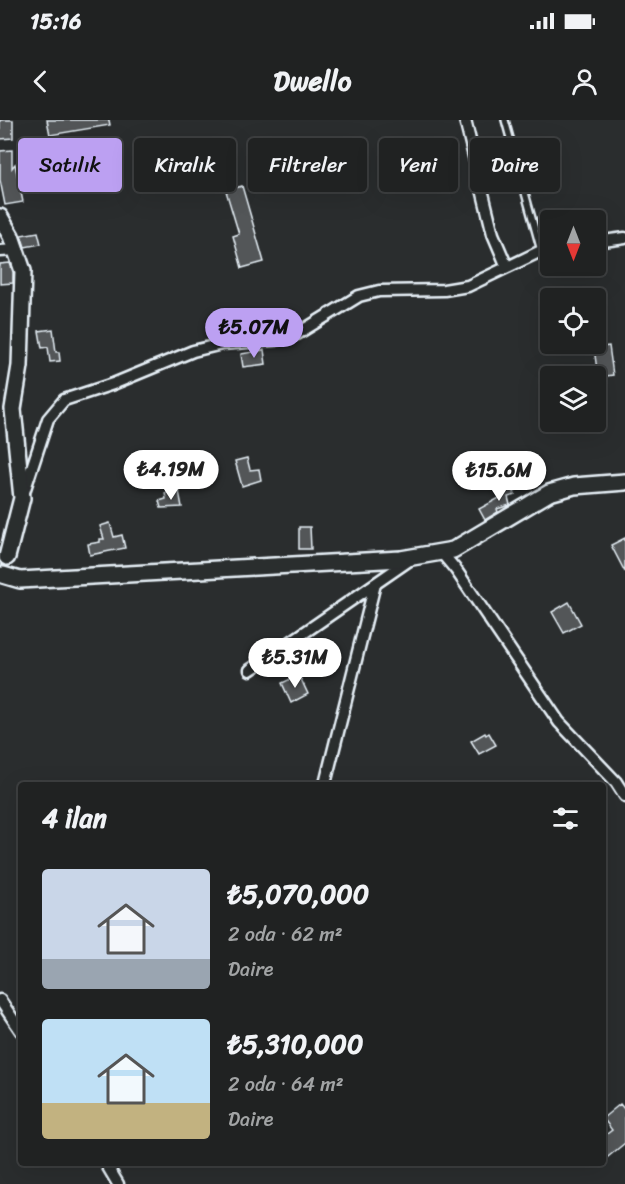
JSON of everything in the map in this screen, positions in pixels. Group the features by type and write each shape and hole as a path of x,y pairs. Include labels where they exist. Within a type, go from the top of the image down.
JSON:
{"street":[{"path":"465,120 493,234 507,267"},
{"path":"0,217 16,249 23,271 23,321 14,409 22,498"},
{"path":"606,241 625,238"},
{"path":"0,251 16,249"},
{"path":"540,253 468,286 444,290 379,291 359,296 297,334 275,340 222,344 193,351 112,384 64,400 48,419 4,557 1,580 413,557 453,550 549,493 574,486 625,482"},
{"path":"441,552 456,570 514,658 560,722 616,783 625,796"},
{"path":"250,670 413,557"},
{"path":"326,782 375,584"},
{"path":"0,1000 18,1027"},
{"path":"107,1166 118,1184"}],"lane":[{"path":"505,120 540,231"}],"building":[{"path":"0,120 13,120 13,138 0,139"},
{"path":"47,120 109,120 110,125 50,135"},
{"path":"12,150 12,168 15,164 18,192 21,192 23,202 5,205 0,180 0,151"},
{"path":"242,186 264,262 242,268 233,236 239,234 226,192 236,192 236,188"},
{"path":"38,232 41,244 25,247 21,235"},
{"path":"10,263 13,283 0,284 0,264"},
{"path":"53,329 56,352 59,352 60,361 50,362 48,347 42,348 39,331"},
{"path":"606,346 609,346 613,375 606,376 606,366 596,366 595,354 606,354"},
{"path":"264,350 266,364 243,367 241,354"},
{"path":"247,458 250,470 259,469 261,480 242,486 235,461"},
{"path":"514,483 515,495 508,497 510,505 497,509 498,512 485,520 479,509 503,496 500,487"},
{"path":"179,491 182,507 161,508 159,501 166,499 165,493"},
{"path":"110,523 114,537 122,535 125,548 90,555 88,544 104,539 100,526"},
{"path":"299,527 310,527 311,549 299,549"},
{"path":"625,538 625,572 611,545"},
{"path":"569,602 581,624 564,633 552,612"},
{"path":"299,675 308,694 291,703 282,683"},
{"path":"485,733 486,735 489,733 496,745 479,754 471,741"},
{"path":"620,1104 625,1110 625,1143 606,1159 606,1135 612,1130 606,1122 606,1116"}]}
